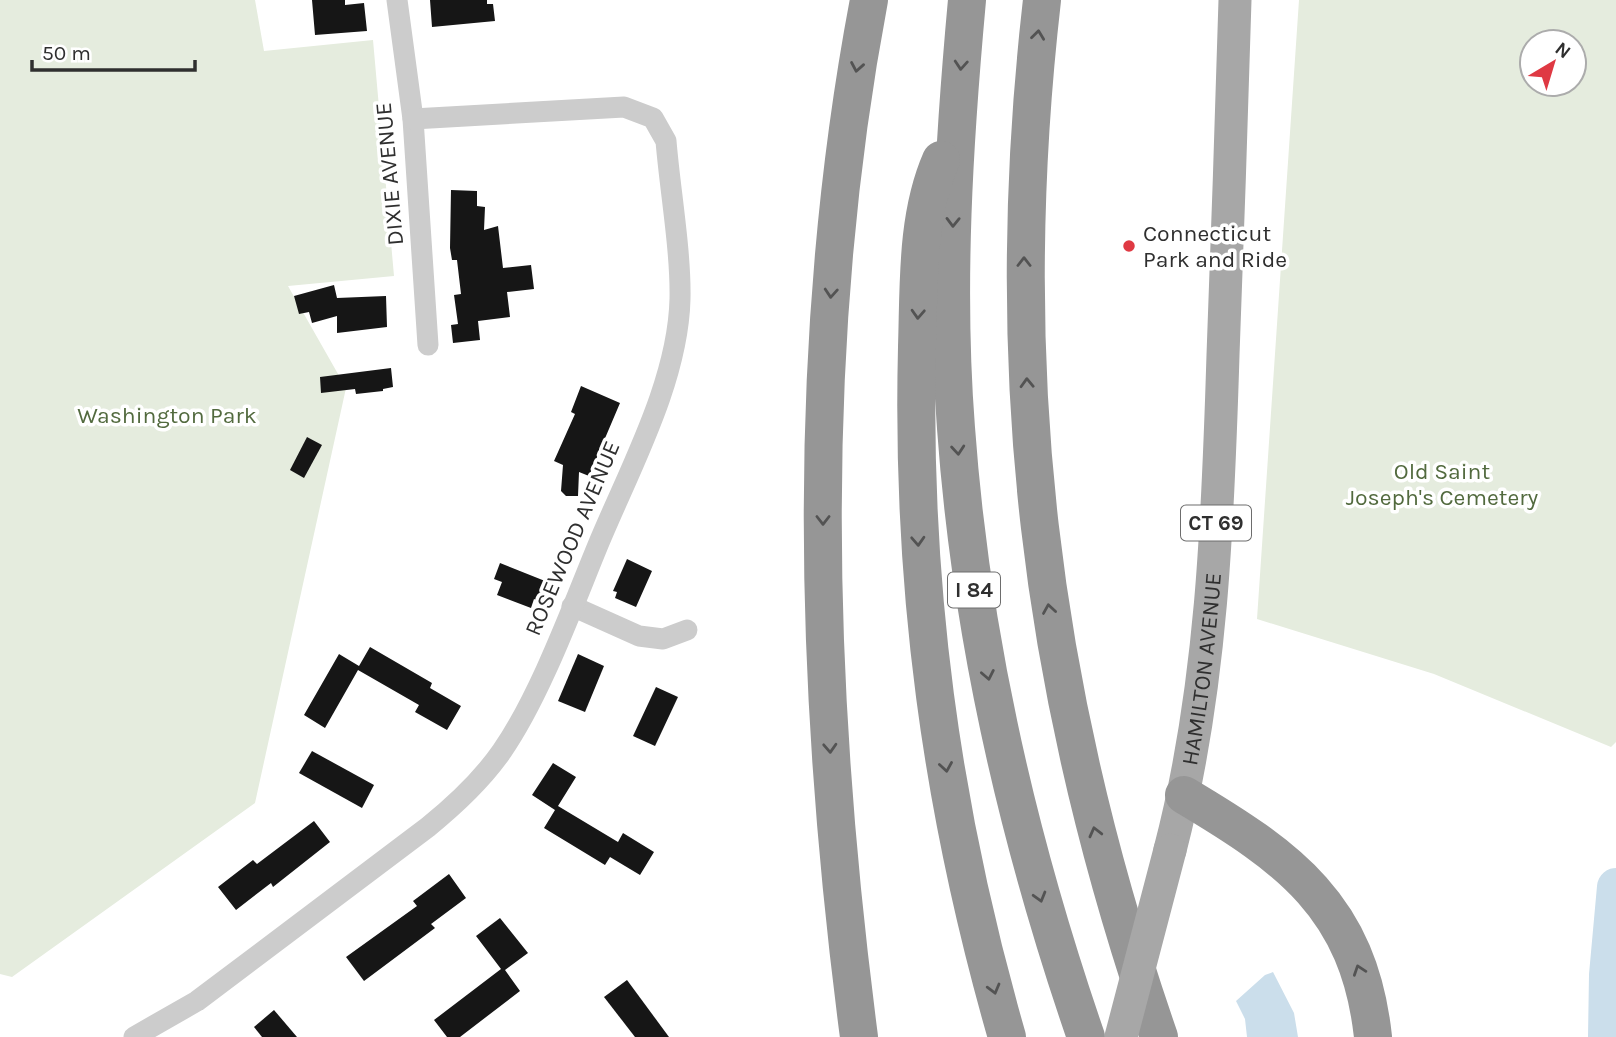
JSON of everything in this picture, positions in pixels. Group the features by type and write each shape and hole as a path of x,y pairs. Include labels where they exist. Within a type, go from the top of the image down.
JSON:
{"highway":[{"path":"859,1037 841,887 832,778 824,624 822,493 826,367 834,254 846,139 869,0"},
{"name":"I 84","path":"967,0 957,130 952,262 954,388 959,468 978,618 999,732 1025,841 1086,1037"},
{"path":"1042,0 1029,136 1024,265 1029,416 1039,535 1060,670 1090,811 1120,921 1159,1037"},
{"path":"957,130 936,173 925,217 916,368 917,527 929,655 956,827 1007,1037"},
{"path":"1184,795 1272,851 1299,875 1324,904 1355,959 1367,998 1373,1037"}],"main road":[{"name":"HAMILTON AVENUE","path":"1121,1037 1184,795 1202,677 1215,533 1236,0"}],"street":[{"name":"DIXIE AVENUE","path":"397,0 413,119 428,345"},
{"name":"ROSEWOOD AVENUE","path":"134,1037 197,1001 455,804 501,752 521,719 572,606 663,387 674,348 680,299 666,141 653,118 624,107 413,119"},
{"path":"572,606 639,636 663,639 687,630"}],"green space":[{"name":"Washington Park","path":"0,0 255,0 264,51 373,40 394,276 288,286 346,388 255,803 12,977 0,974"},
{"name":"Old Saint Joseph's Cemetery","path":"1299,0 1616,0 1616,742 1611,747 1434,674 1257,619"}],"water":[{"path":"1273,972 1294,1013 1298,1037 1247,1037 1245,1019 1236,1001 1265,975"}],"building":[{"path":"312,0 345,0 345,5 364,3 367,31 315,35"},
{"path":"430,0 487,0 487,4 493,4 495,21 432,27"},
{"path":"451,190 477,191 477,206 485,207 484,230 498,226 503,268 531,265 534,289 507,292 510,317 478,321 480,340 453,343 451,325 458,324 454,295 461,294 457,260 452,260 450,248"},
{"path":"334,285 337,298 386,296 387,327 337,333 337,316 312,323 309,312 299,314 294,296"},
{"path":"391,368 393,387 383,391 356,394 355,389 321,393 320,377"},
{"path":"581,386 620,403 589,476 579,472 578,496 566,496 561,491 563,465 554,461 575,414 571,412"},
{"path":"307,437 322,445 304,478 290,470"},
{"path":"627,559 652,571 636,607 615,598 617,592 613,591"},
{"path":"500,563 550,583 543,603 534,599 531,608 497,595 502,582 494,579"},
{"path":"370,647 432,683 430,688 461,706 447,730 415,712 419,705 358,670 325,728 304,715 339,654 359,666"},
{"path":"578,654 604,666 585,712 558,701"},
{"path":"656,687 678,697 655,746 633,736"},
{"path":"312,751 374,785 362,808 299,773"},
{"path":"553,763 576,777 558,806 618,842 623,833 654,852 640,875 610,857 605,865 544,828 555,810 532,795"},
{"path":"314,821 330,842 273,887 271,883 236,910 218,887 253,860 257,864"},
{"path":"449,874 466,898 431,924 435,928 364,981 346,957 417,906 413,901"},
{"path":"500,918 528,953 505,970 520,991 460,1037 447,1037 434,1020 501,969 476,936"},
{"path":"627,980 669,1037 635,1037 604,997"},
{"path":"274,1010 297,1037 262,1037 254,1027"}],"waterway":[{"path":"1607,1037 1608,975 1616,887"}],"place":[{"name":"Connecticut Park and Ride","path":"1129,246"}]}
